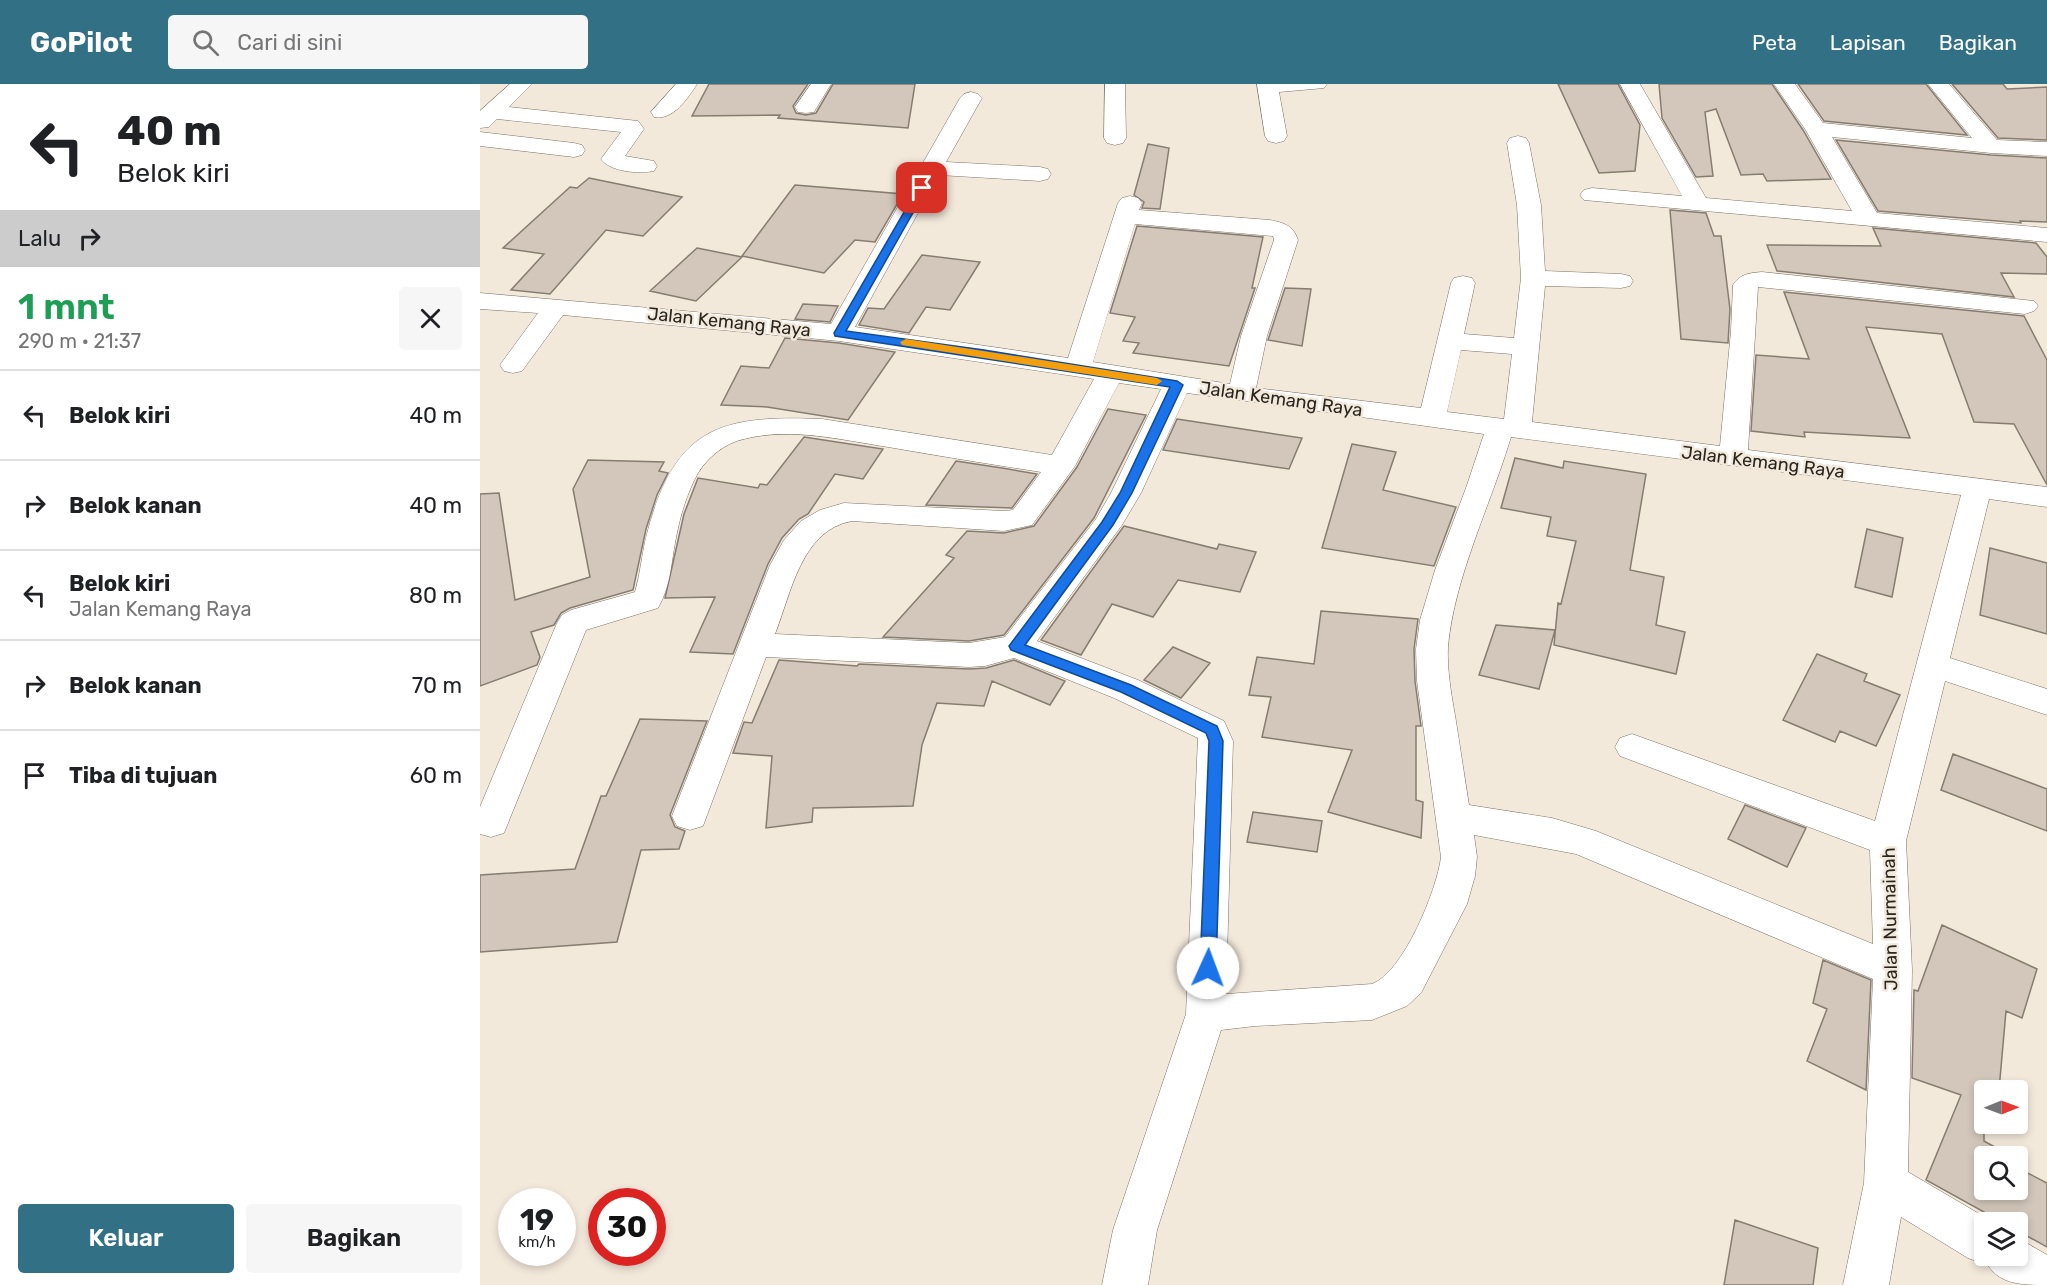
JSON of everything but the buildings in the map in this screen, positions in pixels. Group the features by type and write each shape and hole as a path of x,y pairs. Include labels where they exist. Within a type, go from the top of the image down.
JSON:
{"street":[{"path":"486,118 522,84"},
{"path":"662,112 687,84"},
{"path":"806,107 821,84"},
{"path":"1114,138 1115,84"},
{"path":"1276,136 1267,85 1317,84"},
{"path":"1630,84 1698,204"},
{"path":"1784,84 1816,129 1868,218"},
{"path":"1938,84 1990,146"},
{"path":"839,333 934,168 971,98"},
{"path":"486,118 630,126 633,129 631,133 612,159 616,162 646,166"},
{"path":"1816,129 1990,146 2047,148"},
{"path":"480,139 574,150"},
{"path":"1206,1014 1256,1008 1372,1002 1393,994 1407,981 1448,904 1457,876 1459,857 1433,681 1432,649 1436,620 1450,570 1481,488 1508,429 1525,347 1533,278 1528,205 1518,143"},
{"path":"934,168 1040,174"},
{"path":"1592,195 2047,235"},
{"path":"1078,368 1129,210 1280,229 1286,240 1249,356 1241,394"},
{"path":"1533,278 1621,281"},
{"path":"1733,457 1744,332 1745,285 1751,280 1762,279 2025,306"},
{"path":"1432,418 1463,282"},
{"name":"Jalan Kemang Raya","path":"480,301 839,333 1241,394 2047,497"},
{"path":"513,365 556,307"},
{"path":"1450,341 1525,347"},
{"path":"690,816 754,645 789,558 801,538 816,524 833,514 852,511 1004,521 1022,518 1061,466 1110,374"},
{"path":"1016,646 1107,525 1126,493 1177,385"},
{"path":"491,823 573,623 582,618 647,600 663,527 673,497 689,464 700,448 720,436 759,426 788,426 822,428 1061,466"},
{"name":"Jalan Nurmainah","path":"1866,1285 1878,1236 1886,1183 1893,970 1888,841 1977,489"},
{"path":"754,645 969,655 985,654 1016,646 1126,689 1212,730 1216,741 1206,1014 1151,1178 1136,1230 1125,1285"},
{"path":"1931,664 2047,702"},
{"path":"1632,747 1888,841"},
{"path":"1453,818 1552,833 1582,841 1893,970"},
{"path":"1886,1183 1974,1236"},
{"path":"2024,1266 2047,1280"}],"slow traffic":[{"path":"906,342 1157,381"}],"route":[{"path":"922,188 839,333 984,353 1177,385 1126,493 1107,525 1016,646 1126,689 1212,730 1216,741 1208,968"}]}
